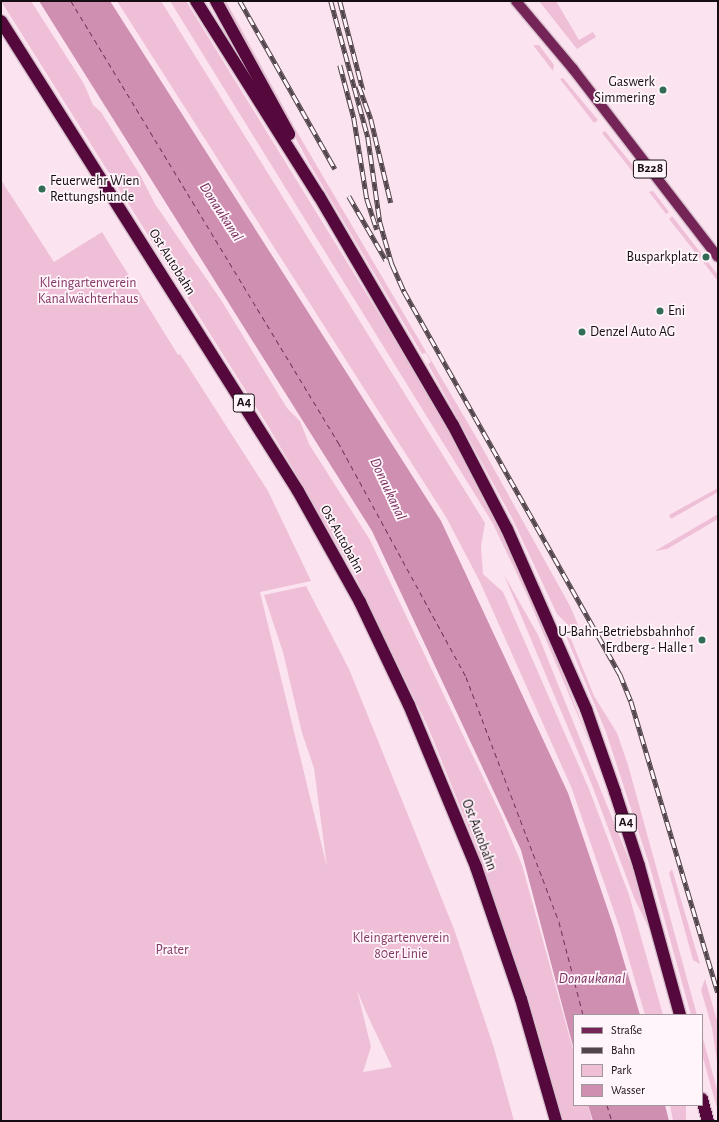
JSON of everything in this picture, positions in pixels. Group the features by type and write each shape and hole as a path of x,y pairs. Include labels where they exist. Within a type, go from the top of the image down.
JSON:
{"highway":[{"name":"A4","path":"196,1 319,196 453,425 507,529 586,709 640,866 680,1014"},
{"path":"216,1 308,167 319,196"},
{"name":"Ost Autobahn","path":"1,21 290,478 360,602 409,705 476,867 521,999 556,1121"},
{"path":"703,1103 708,1121"}],"main road":[{"name":"B228","path":"516,1 573,70 718,257"}],"green space":[{"path":"1,1 31,1 84,84 93,105 101,112 140,175 155,204 221,300 287,408 300,421 309,444 370,540 502,817 522,865 573,1049 573,1106 588,1106 592,1121 563,1121 535,1021 475,844 428,727 353,572 268,426"},
{"path":"117,1 161,1 485,523 481,546 483,574 503,592 589,789 629,895 663,1014 645,1014 620,929 572,789 480,582 446,517"},
{"path":"170,1 186,1 432,400 485,500 532,597 596,758 527,595 492,522"},
{"path":"223,1 226,1 297,132 479,442 570,606 581,632 574,631 557,614 512,518 428,364 431,362 426,353 422,354 309,163"},
{"path":"539,1 556,1 579,40 593,32 596,37 577,49"},
{"path":"533,45 539,45 554,65 553,71"},
{"path":"563,78 598,120 594,123 560,79"},
{"path":"605,131 639,173 636,176 602,133"},
{"name":"Prater","path":"1,180 54,262 102,232 178,355 180,354 268,491 311,581 260,592 327,867 314,768 302,733 283,652 264,595 306,586 349,669 454,929 494,1048 514,1121 1,1121","holes":["357,990 392,1067 363,1072 371,1047"]},
{"path":"653,191 669,212 666,214 649,192"},
{"path":"672,216 718,275 718,281 669,219"},
{"path":"718,488 718,492 671,519 669,515"},
{"path":"718,514 718,519 667,549 655,551"},
{"path":"504,575 538,635 636,877 653,936 635,900 592,785"},
{"path":"566,636 571,639 594,696 617,733 628,765 697,1014 691,1014 650,867 606,732"},
{"path":"672,869 700,964 693,960 669,873"},
{"path":"705,979 718,1024 718,1069 712,1028 701,990"},
{"path":"703,1039 718,1093 718,1112 703,1058"},
{"path":"670,1106 686,1106 686,1121 673,1121"}],"water":[{"name":"Donaukanal","path":"39,1 110,1 441,521 568,793 614,928 640,1014 573,1014 573,1046 521,850 372,531"},
{"path":"588,1106 665,1106 669,1121 593,1121"}],"ferry route":[{"path":"71,1 338,442 466,677 559,922 583,1014"},
{"path":"607,1106 612,1121"}],"railway":[{"path":"240,1 335,169"},
{"path":"331,1 368,137 380,222 392,264 404,291 620,674 631,701 718,992"},
{"path":"340,1 363,90"},
{"path":"340,65 354,118 367,199 377,229"},
{"path":"359,86 371,119 391,203"},
{"path":"349,196 386,260"}],"place":[{"name":"Gaswerk Simmering","path":"663,90"},
{"name":"Feuerwehr Wien Rettungshunde","path":"42,189"},
{"name":"Busparkplatz","path":"706,257"},
{"name":"Eni","path":"660,311"},
{"name":"Denzel Auto AG","path":"582,332"},
{"name":"U-Bahn-Betriebsbahnhof Erdberg - Halle 1","path":"702,640"}],"park label":[{"name":"Kleingartenverein Kanalwächterhaus","path":"88,292"},
{"name":"Kleingartenverein 80er Linie","path":"401,946"}]}
